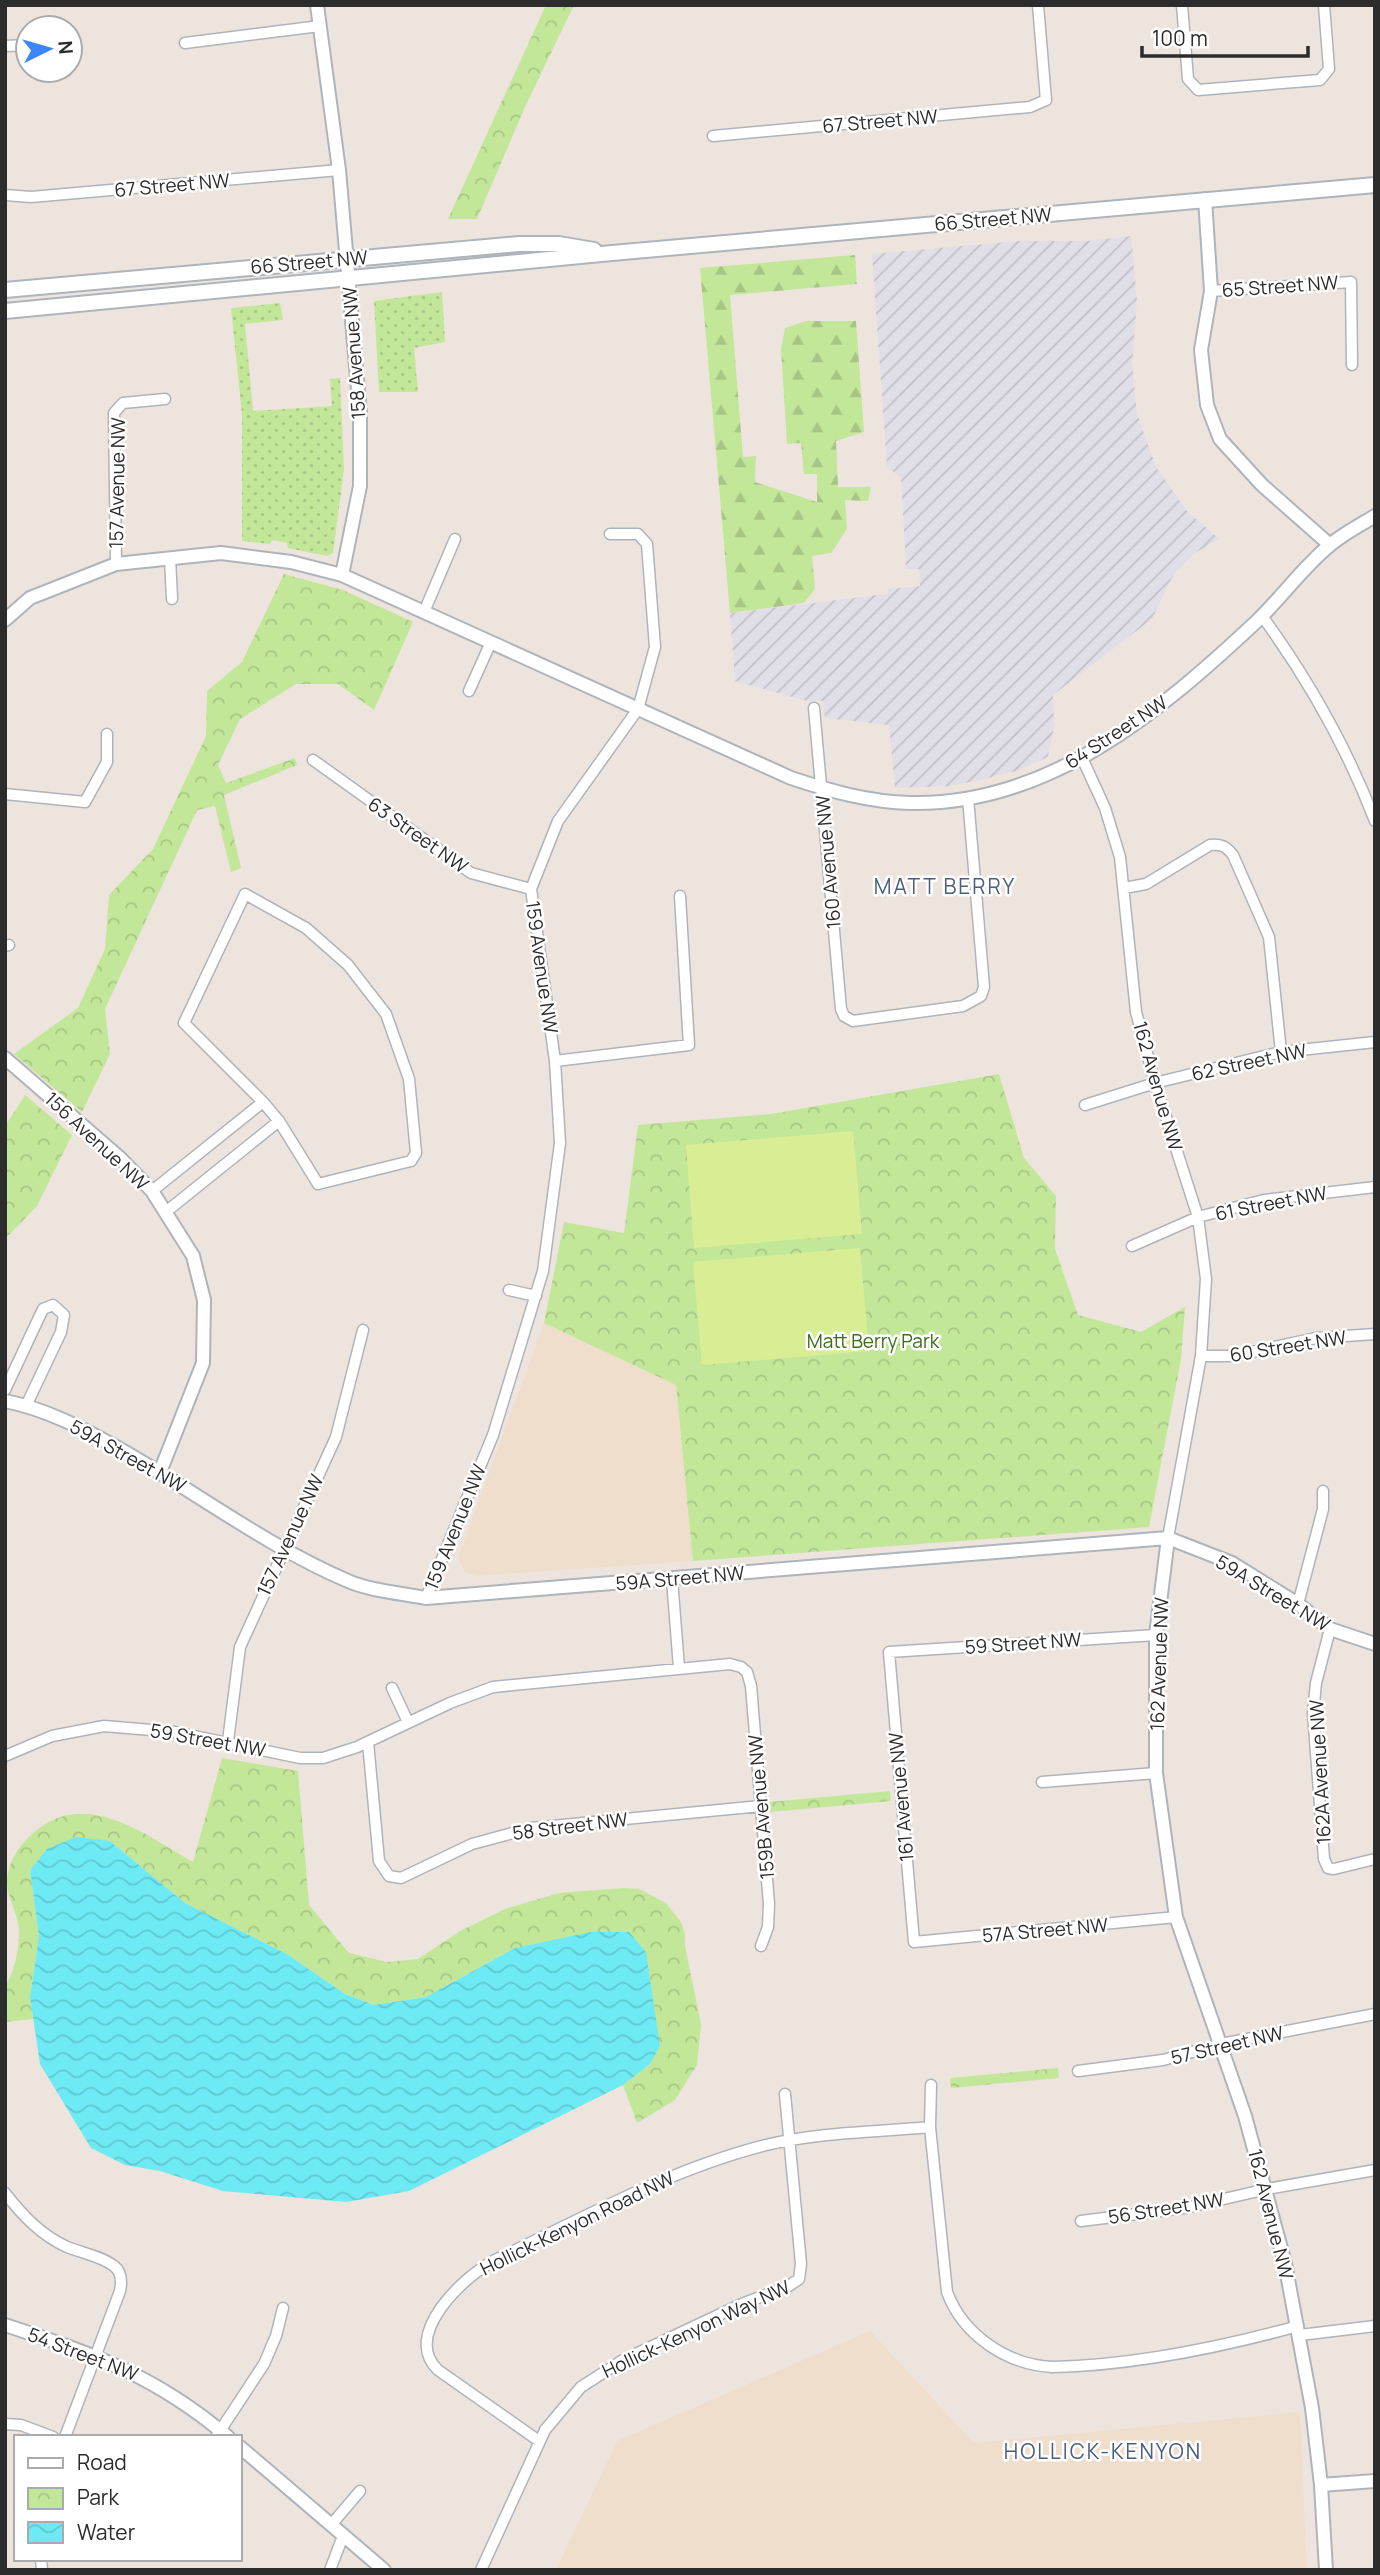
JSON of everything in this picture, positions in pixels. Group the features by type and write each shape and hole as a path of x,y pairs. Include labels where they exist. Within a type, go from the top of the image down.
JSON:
{"main road":[{"name":"66 Street NW","path":"5,311 612,253 1375,185"},
{"name":"66 Street NW","path":"5,290 519,244 559,244 612,253"}],"street":[{"name":"158 Avenue NW","path":"317,5 339,170 360,413 360,486 342,575"},
{"name":"67 Street NW","path":"713,136 1030,107 1046,100 1038,5"},
{"path":"1182,5 1188,79 1198,90 1320,80 1329,69 1324,5"},
{"path":"185,43 320,26"},
{"name":"67 Street NW","path":"5,195 31,197 339,170"},
{"path":"1205,199 1211,291 1202,350 1207,405 1220,439 1262,485 1330,545"},
{"name":"65 Street NW","path":"1211,291 1351,282 1352,365"},
{"name":"157 Avenue NW","path":"116,564 114,413 123,403 165,399"},
{"name":"64 Street NW","path":"5,620 30,598 116,564 221,553 291,562 342,575 791,778 860,797 911,803 968,798 1017,787 1082,758 1113,739 1188,683 1262,616 1330,545 1375,516"},
{"name":"159 Avenue NW","path":"426,1598 492,1435 543,1272 560,1143 555,1061 531,889 558,821 638,709 655,647 648,544 638,534 610,534"},
{"path":"424,612 455,540"},
{"path":"170,558 172,599"},
{"path":"1262,616 1295,662 1315,696 1371,802 1375,821"},
{"path":"469,691 491,642"},
{"name":"160 Avenue NW","path":"814,708 841,1009 844,1016 853,1021 963,1006 981,996 984,987 968,798"},
{"path":"5,794 85,802 107,762 107,734"},
{"name":"162 Avenue NW","path":"1082,758 1114,834 1120,857 1136,1012 1154,1083 1198,1217 1206,1279 1201,1356 1168,1538 1156,1635 1156,1773 1176,1917 1221,2044 1266,2189 1299,2331 1321,2485 1326,2570"},
{"name":"63 Street NW","path":"313,760 471,873 531,889"},
{"path":"1124,888 1146,884 1202,849 1220,844 1228,848 1269,937 1281,1052"},
{"path":"245,894 314,936 348,965 386,1014 409,1079 416,1153 411,1161 318,1184 279,1121 184,1023 245,894"},
{"path":"555,1061 688,1045 680,896"},
{"name":"62 Street NW","path":"1085,1105 1154,1083 1281,1052 1375,1042"},
{"name":"156 Avenue NW","path":"5,1058 120,1158 152,1191 167,1210 193,1256 204,1300 203,1363 160,1472"},
{"path":"152,1191 263,1102"},
{"path":"167,1210 279,1121"},
{"name":"61 Street NW","path":"1132,1246 1198,1217 1264,1200 1375,1187"},
{"path":"509,1290 536,1296"},
{"path":"5,1390 43,1309 53,1305 64,1315 61,1332 26,1406"},
{"name":"157 Avenue NW","path":"228,1741 240,1647 336,1437 363,1330"},
{"name":"60 Street NW","path":"1201,1356 1233,1356 1315,1338 1375,1334"},
{"name":"59A Street NW","path":"5,1401 26,1406 81,1428 160,1472 284,1550 350,1583 426,1598 1168,1538 1231,1563 1298,1604 1330,1629 1375,1644"},
{"path":"1298,1604 1323,1509 1323,1491"},
{"path":"672,1579 679,1668"},
{"name":"162A Avenue NW","path":"1330,1629 1316,1684 1313,1713 1324,1859 1328,1868 1334,1869 1375,1859"},
{"name":"59 Street NW","path":"889,1652 1156,1635"},
{"name":"161 Avenue NW","path":"889,1652 914,1942"},
{"name":"59 Street NW","path":"5,1756 52,1736 104,1726 175,1732 313,1759 335,1755 368,1742 469,1694 493,1687 730,1664 744,1668"},
{"name":"159B Avenue NW","path":"744,1668 751,1686 769,1904 768,1927 761,1946"},
{"path":"392,1688 408,1722"},
{"name":"58 Street NW","path":"368,1742 379,1861 389,1876 397,1878 408,1876 471,1844 531,1828 761,1807"},
{"path":"1042,1782 1156,1773"},
{"name":"57A Street NW","path":"914,1942 1176,1917"},
{"name":"57 Street NW","path":"1078,2071 1145,2063 1221,2044 1375,2014"},
{"path":"931,2085 930,2127 947,2292 957,2312 984,2342 995,2350 1015,2360 1039,2366 1077,2365 1182,2354 1299,2331 1375,2326"},
{"path":"785,2094 790,2140"},
{"name":"Hollick-Kenyon Road NW","path":"539,2441 439,2370 429,2360 426,2348 429,2333 439,2312 456,2288 483,2266 668,2178 723,2157 790,2140 930,2127"},
{"name":"Hollick-Kenyon Way NW","path":"481,2570 539,2441 554,2418 581,2387 607,2368 744,2303 793,2285 799,2279 802,2264 790,2140"},
{"name":"56 Street NW","path":"1081,2221 1185,2208 1266,2189 1375,2170"},
{"path":"5,2193 24,2217 40,2231 58,2243 113,2265 121,2275 120,2291 66,2435"},
{"path":"221,2435 264,2364 276,2336 283,2308"},
{"name":"54 Street NW","path":"5,2325 96,2355 160,2387 221,2435"},
{"path":"5,2424 21,2425 48,2435"},
{"path":"242,2449 384,2570"},
{"path":"1321,2485 1375,2481"},
{"path":"331,2525 360,2491"},
{"path":"330,2570 343,2536"}],"shaded area":[{"path":"1131,236 1137,301 1132,364 1137,414 1156,467 1187,511 1219,539 1195,553 1173,575 1152,619 1053,695 1054,726 1048,757 1016,771 976,781 949,786 895,788 889,725 825,718 823,701 807,701 735,681 730,613 887,594 888,589 920,586 919,569 906,569 901,477 887,467 872,254 1018,241 1087,241"},
{"path":"544,1323 676,1385 693,1561 476,1576 465,1572 459,1554"},
{"path":"870,2331 974,2443 1300,2412 1307,2570 556,2570 617,2441"}],"green space":[{"path":"546,5 574,5 525,107 477,219 448,219"},
{"path":"855,255 857,284 730,295 743,457 756,456 755,482 817,502 817,474 804,474 801,443 787,444 781,349 785,328 806,321 856,321 864,432 836,441 838,487 871,487 868,501 845,500 847,529 831,553 812,556 815,589 804,603 730,613 700,268"},
{"path":"442,292 445,342 414,348 418,392 379,392 374,301"},
{"path":"280,303 283,320 245,324 253,411 332,406 330,379 340,378 344,469 333,553 327,556 288,548 287,543 273,540 270,544 242,541 242,415 231,308"},
{"path":"284,574 343,590 413,622 374,710 338,684 296,684 240,719 218,765 226,783 295,758 297,765 224,795 241,868 231,872 215,806 197,810 105,1009 110,1054 82,1112 14,1054 78,1008 105,949 109,895 153,849 206,736 207,691 242,662"},
{"name":"Matt Berry Park","path":"999,1074 1024,1158 1056,1196 1055,1249 1078,1315 1141,1332 1185,1307 1181,1359 1149,1527 693,1561 676,1385 544,1323 564,1222 624,1233 638,1125 771,1114"},
{"path":"25,1095 72,1135 37,1206 5,1239 5,1126"},
{"path":"853,1131 862,1234 694,1248 686,1145"},
{"path":"860,1248 869,1351 702,1365 693,1262"},
{"path":"222,1758 298,1771 309,1905 349,1953 387,1962 418,1959 460,1931 505,1909 559,1893 639,1889 666,1903 681,1922 685,1934 685,1946 701,2024 697,2065 675,2100 637,2123 623,2085 650,2064 515,1948 426,1997 374,2005 345,1994 287,1954 185,1903 110,1841 30,1870 39,1936 30,1997 33,2019 5,2022 5,1989 16,1960 19,1932 7,1880 12,1860 22,1844 52,1820 73,1814 94,1815 135,1829 193,1862"},
{"path":"890,1791 891,1801 770,1812 769,1802"},
{"path":"1058,2068 1059,2078 951,2088 950,2078"}],"water":[{"path":"76,1837 110,1841 185,1903 287,1954 345,1994 374,2005 426,1997 515,1948 591,1932 629,1932 646,1952 660,2046 650,2064 623,2085 409,2191 346,2202 223,2191 160,2171 125,2165 91,2148 40,2064 30,1997 39,1936 30,1870 47,1849"}],"district":[{"name":"MATT BERRY","path":"945,886"},
{"name":"HOLLICK-KENYON","path":"1103,2451"}]}
